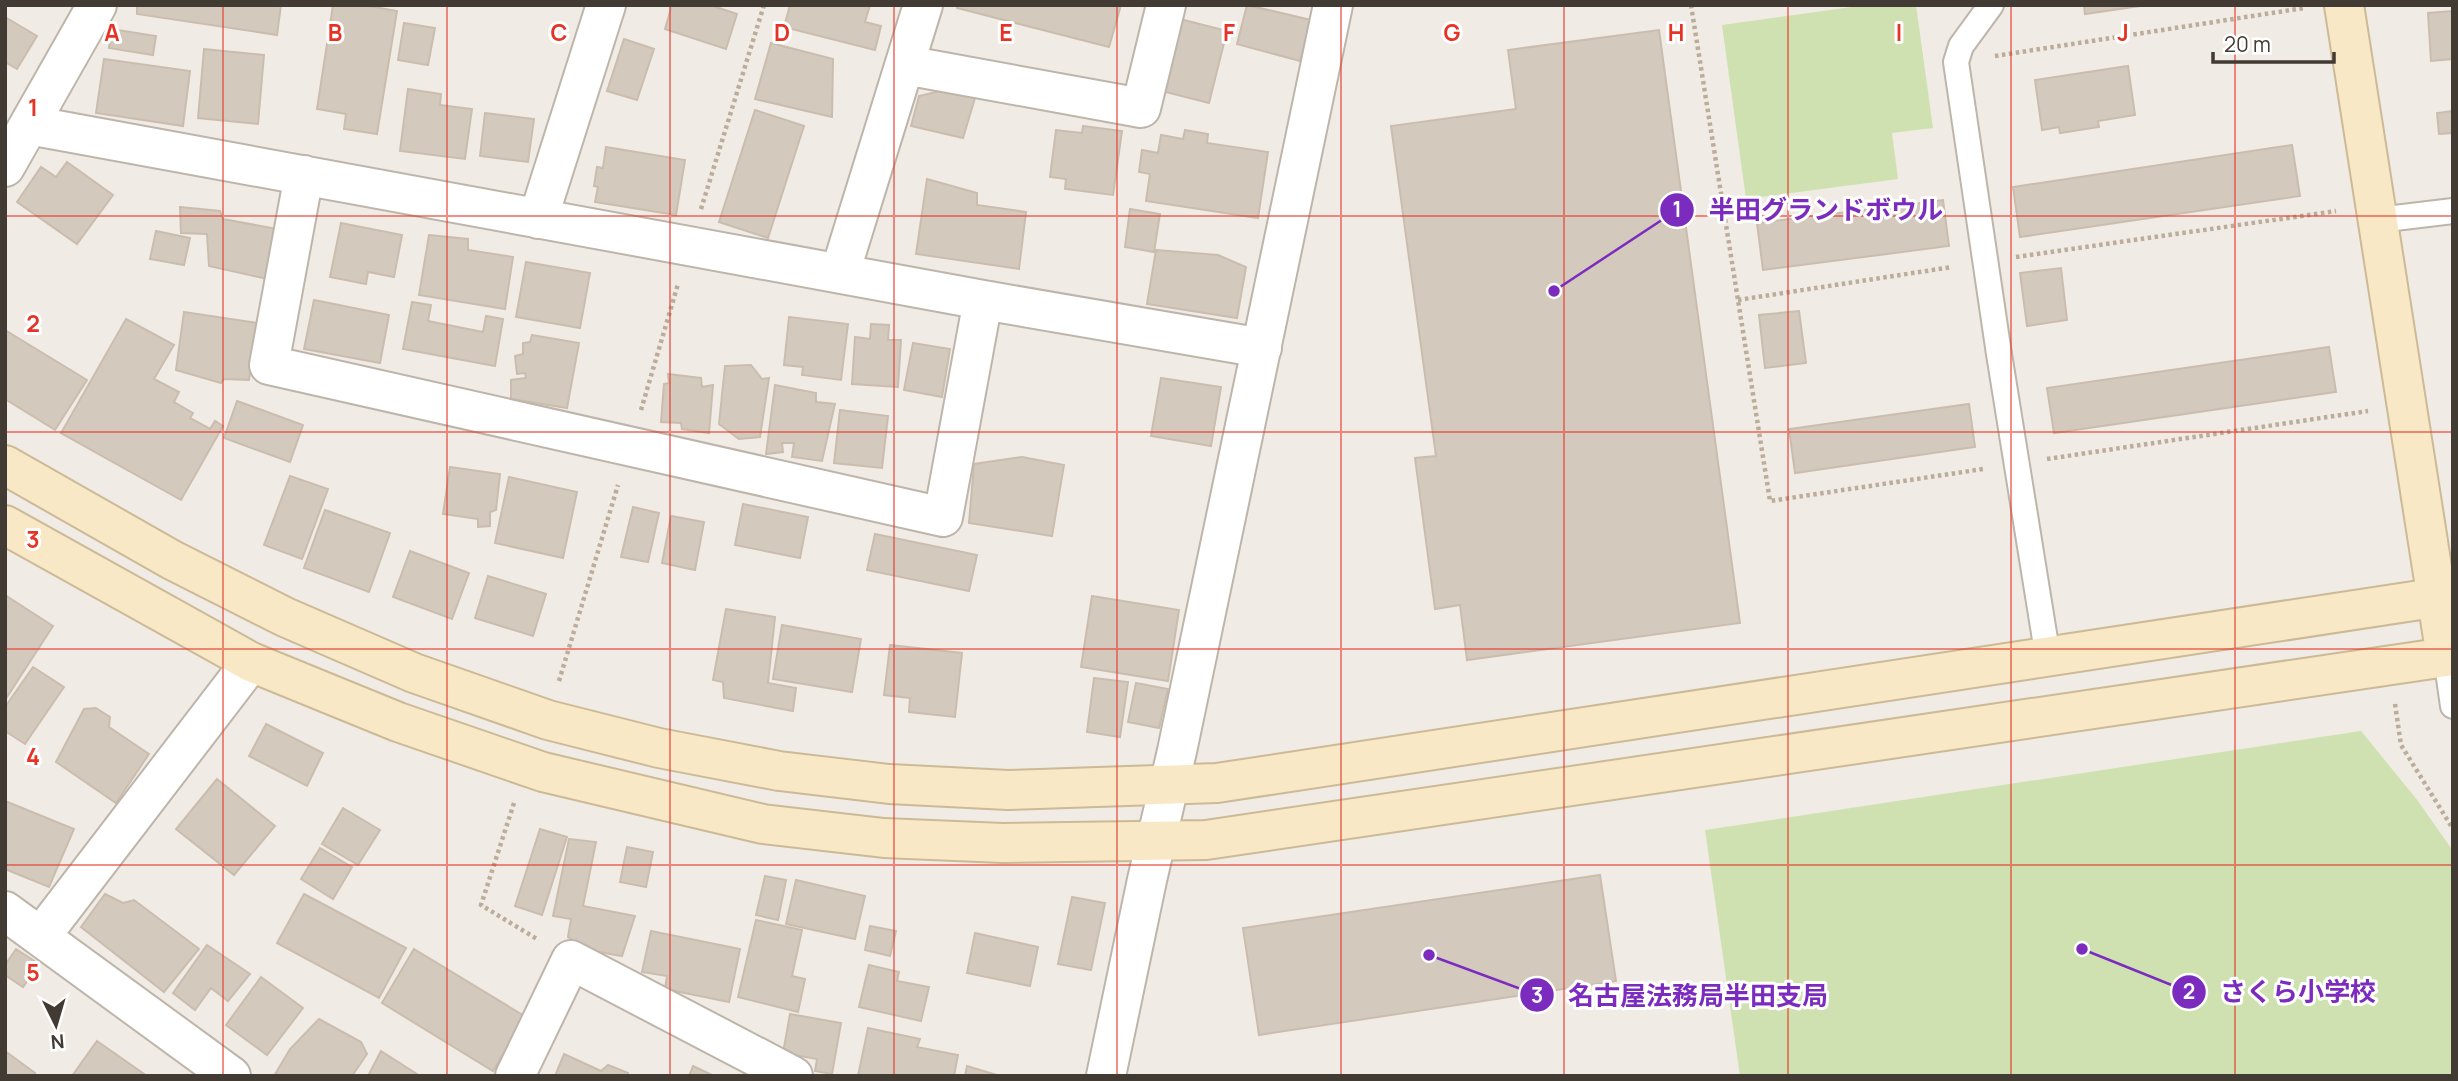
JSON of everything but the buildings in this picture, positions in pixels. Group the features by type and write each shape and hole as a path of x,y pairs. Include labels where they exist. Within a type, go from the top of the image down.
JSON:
{"street":[{"path":"5,167 97,5"},
{"path":"538,219 606,5"},
{"path":"840,273 923,5"},
{"path":"905,65 1141,108 1167,5"},
{"path":"1106,1076 1333,5"},
{"path":"5,525 251,662 398,722 543,772 763,824 910,839 1003,843 1206,840 2449,657 2445,596 2363,215 2344,5"},
{"path":"29,125 689,247 1262,348"},
{"path":"304,174 269,365 943,517 983,300"},
{"path":"5,465 172,560 285,617 414,673 548,720 659,748 779,771 890,784 1008,790 1217,783 2445,596"},
{"path":"41,936 251,662"},
{"path":"5,911 231,1076"},
{"path":"515,1076 570,960 793,1076"}],"lane":[{"path":"1991,5 1961,46 1956,62 2048,658"},
{"path":"2363,215 2453,211"},
{"path":"2449,657 2453,706"}],"path":[{"path":"558,685 764,5"},
{"path":"1691,5 1770,501 2379,410"},
{"path":"1956,62 2316,6"},
{"path":"1738,300 1986,261 2363,215"},
{"path":"2394,699 2400,745 2453,829"},
{"path":"516,797 481,905 570,960"}],"green space":[{"path":"1866,5 1916,5 1933,128 1892,133 1898,179 1746,199 1722,25"},
{"path":"2361,731 2418,801 2453,851 2453,1076 1740,1076 1705,830"}],"place":[{"name":"半田グランドボウル","path":"1554,291"},
{"name":"さくら小学校","path":"2082,949"},
{"name":"名古屋法務局半田支局","path":"1429,955"}]}
